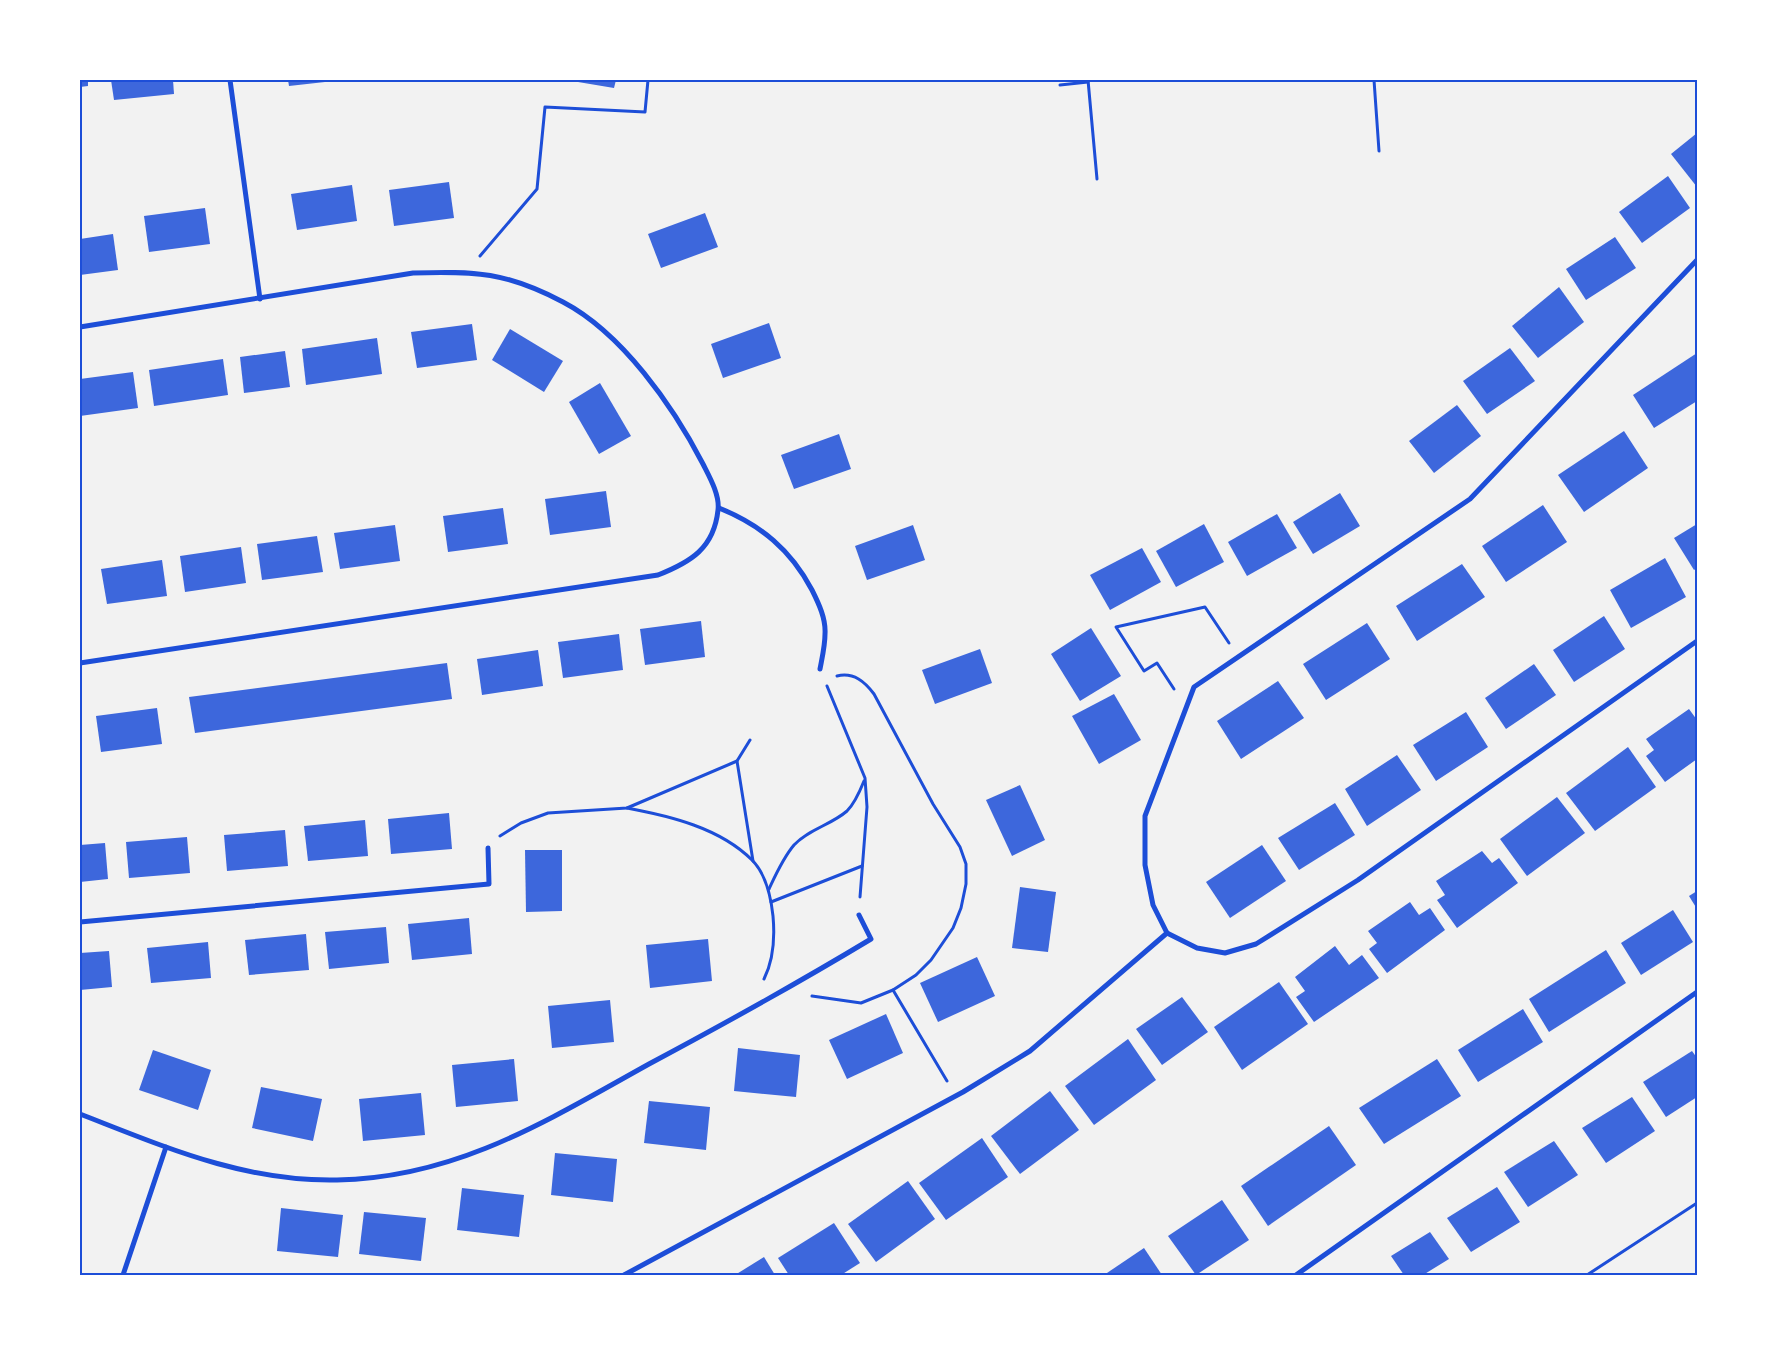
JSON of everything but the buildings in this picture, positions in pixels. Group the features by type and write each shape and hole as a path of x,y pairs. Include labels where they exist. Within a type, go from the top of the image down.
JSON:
{"street":[{"path":"230,80 260,299"},
{"path":"1697,260 1470,499 1194,687 1145,816 1145,865 1153,905 1167,933 1197,948 1225,953 1256,944 1366,875 1697,642"},
{"path":"80,327 413,273 467,272 499,275 530,286 565,303 600,328 616,344 664,401 690,439 712,482 719,508 711,534 700,553 682,566 658,575 80,663"},
{"path":"719,508 744,519 767,534 791,556 804,574 824,618 826,635 820,669"},
{"path":"80,922 489,884 488,848"},
{"path":"80,1114 166,1148 224,1168 278,1177 337,1180 395,1174 444,1165 490,1148 533,1128 784,992 871,939 859,915"},
{"path":"624,1275 956,1096 1030,1050 1167,933"},
{"path":"1296,1275 1697,992"},
{"path":"123,1275 166,1148"}],"path":[{"path":"467,272 537,189 544,107 645,112 648,80"},
{"path":"1374,80 1379,151"},
{"path":"1060,85 1088,81 1097,179"},
{"path":"1185,707 1157,663 1144,671 1116,627 1206,607 1238,657"},
{"path":"820,669 865,778 867,807 859,915"},
{"path":"784,992 861,1004 892,990 916,975 931,960 953,928 961,908 966,884 966,864 960,847 933,804 874,694 865,682 851,675 839,675 825,682"},
{"path":"627,808 737,761 750,740"},
{"path":"737,761 753,861 769,890 775,933 769,970 748,1011"},
{"path":"769,890 783,862 795,845 810,832 847,811 859,795 865,778"},
{"path":"488,848 502,835 521,823 548,813 627,808 661,814 705,830 723,839 753,861"},
{"path":"771,902 862,866"},
{"path":"892,990 956,1096"},
{"path":"1587,1275 1697,1203"}]}
